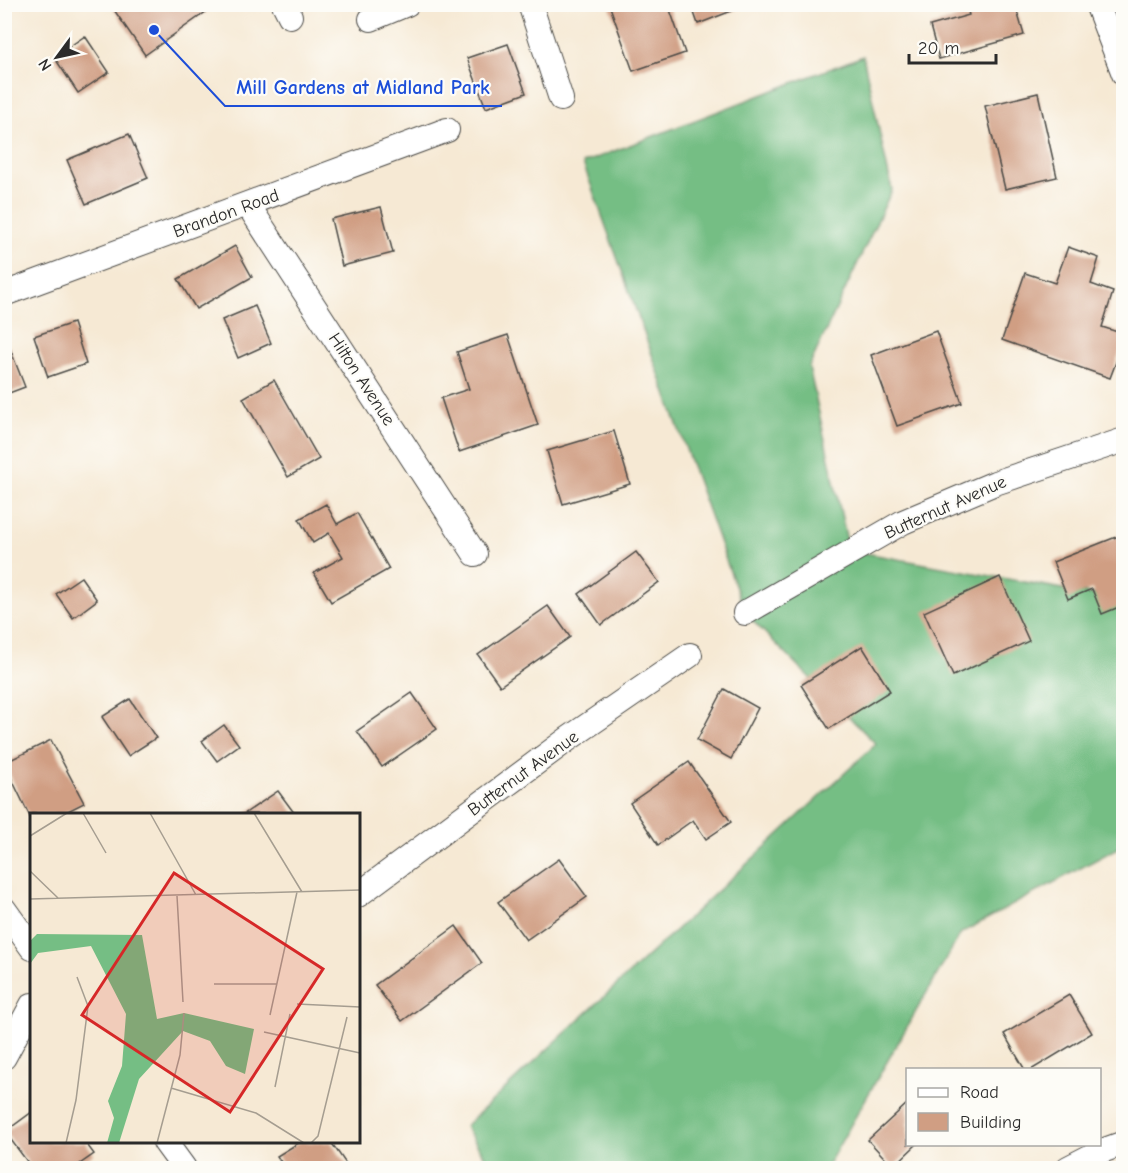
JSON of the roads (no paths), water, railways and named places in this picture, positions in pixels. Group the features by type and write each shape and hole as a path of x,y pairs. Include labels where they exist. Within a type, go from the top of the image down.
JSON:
{"street":[{"path":"371,19 407,4"},
{"path":"530,4 561,99"},
{"path":"1097,4 1124,74"},
{"name":"Brandon Road","path":"4,294 447,130"},
{"name":"Hilton Avenue","path":"248,205 475,554"},
{"name":"Butternut Avenue","path":"745,613 903,522 995,483 1124,440"},
{"name":"Butternut Avenue","path":"360,894 568,739 690,655"},
{"path":"4,909 30,945"},
{"path":"4,1057 30,1009"},
{"path":"166,1143 183,1168"},
{"path":"1068,1168 1099,1152 1124,1143"}],"place":[{"name":"Mill Gardens at Midland Park","path":"154,30"}]}
